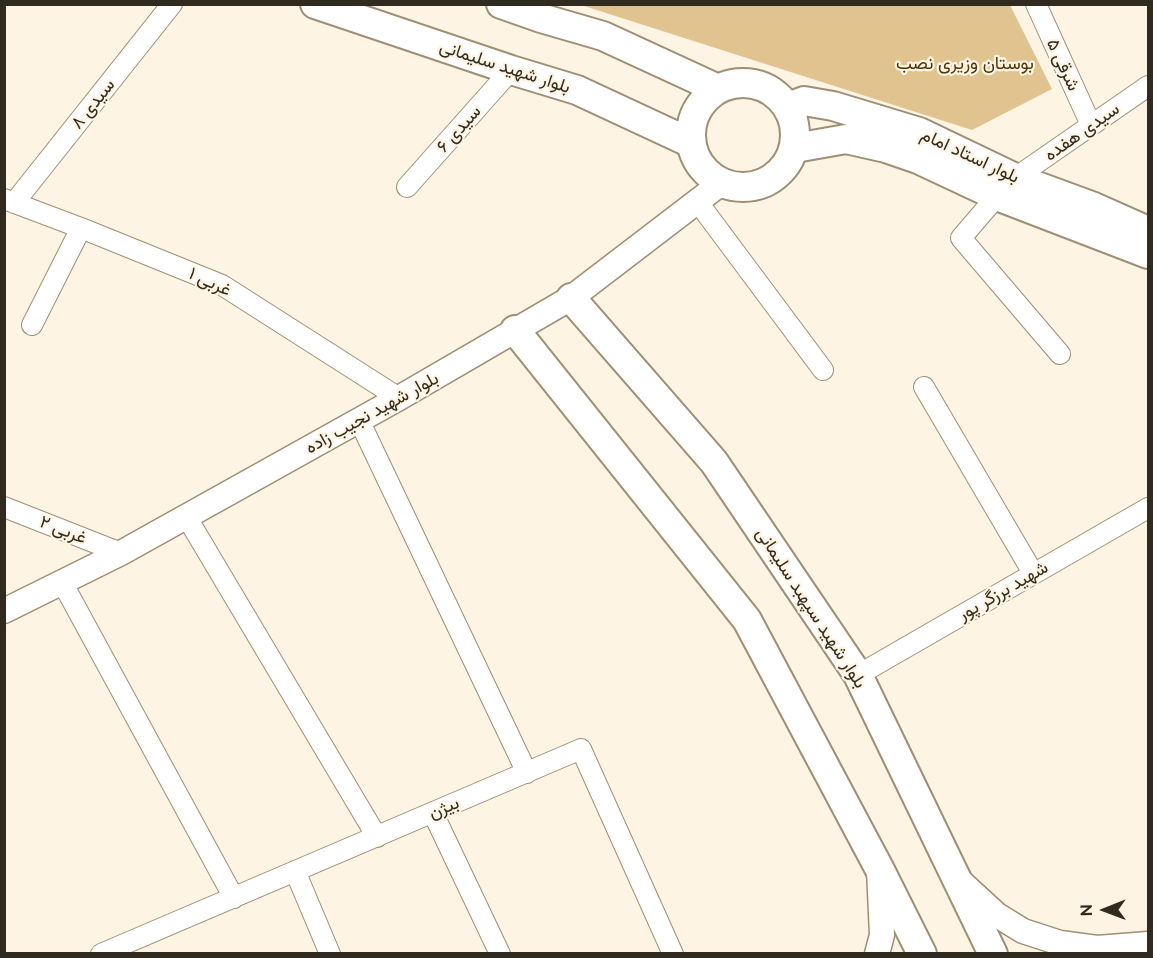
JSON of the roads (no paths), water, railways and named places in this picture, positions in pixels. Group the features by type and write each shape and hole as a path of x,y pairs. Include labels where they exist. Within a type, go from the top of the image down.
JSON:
{"main road":[{"name":"بلوار شهید سلیمانی","path":"315,4 577,90 691,143"},
{"path":"501,4 546,11 718,89"},
{"path":"749,82 765,87 778,95 788,107 794,120 795,148 779,175 751,189 720,184 700,167 691,143 692,122 702,103 718,89 733,83 749,82"},
{"name":"بلوار استاد امام","path":"788,107 804,101 833,106 919,132 1006,187 1149,254"},
{"name":"بلوار استاد امام","path":"795,148 846,139 886,148 1006,187 1094,207 1149,231"},
{"name":"بلوار شهید سپهبد سلیمانی","path":"571,298 714,462 858,675 993,953"},
{"path":"515,330 747,620 879,868 922,954"}],"street":[{"name":"سیدی ۸","path":"9,201 172,4"},
{"name":"شرقی ۵","path":"1036,4 1091,125"},
{"name":"سیدی ۶","path":"407,187 511,70"},
{"name":"سیدی هفده","path":"1060,354 962,238 1006,187 1149,86"},
{"name":"بلوار شهید نجیب زاده","path":"4,611 121,553 399,398 571,298 720,184"},
{"name":"غربی ۱","path":"9,201 222,285 399,398"},
{"path":"697,201 823,370"},
{"path":"32,325 81,228"},
{"path":"924,387 1033,573"},
{"path":"359,420 527,773"},
{"name":"غربی ۲","path":"4,507 121,553"},
{"name":"شهید برزگر پور","path":"858,675 1149,508"},
{"path":"186,516 377,837"},
{"path":"62,582 234,898"},
{"name":"بیژن","path":"101,954 141,946 234,898 581,749 673,954"},
{"path":"433,813 500,954"},
{"path":"877,954 882,935 879,868"},
{"path":"295,872 330,954"},
{"path":"957,879 997,915 1023,931 1060,943 1097,948 1149,944"}],"park label":[{"name":"بوستان وزیری نصب","path":"965,64"}]}
